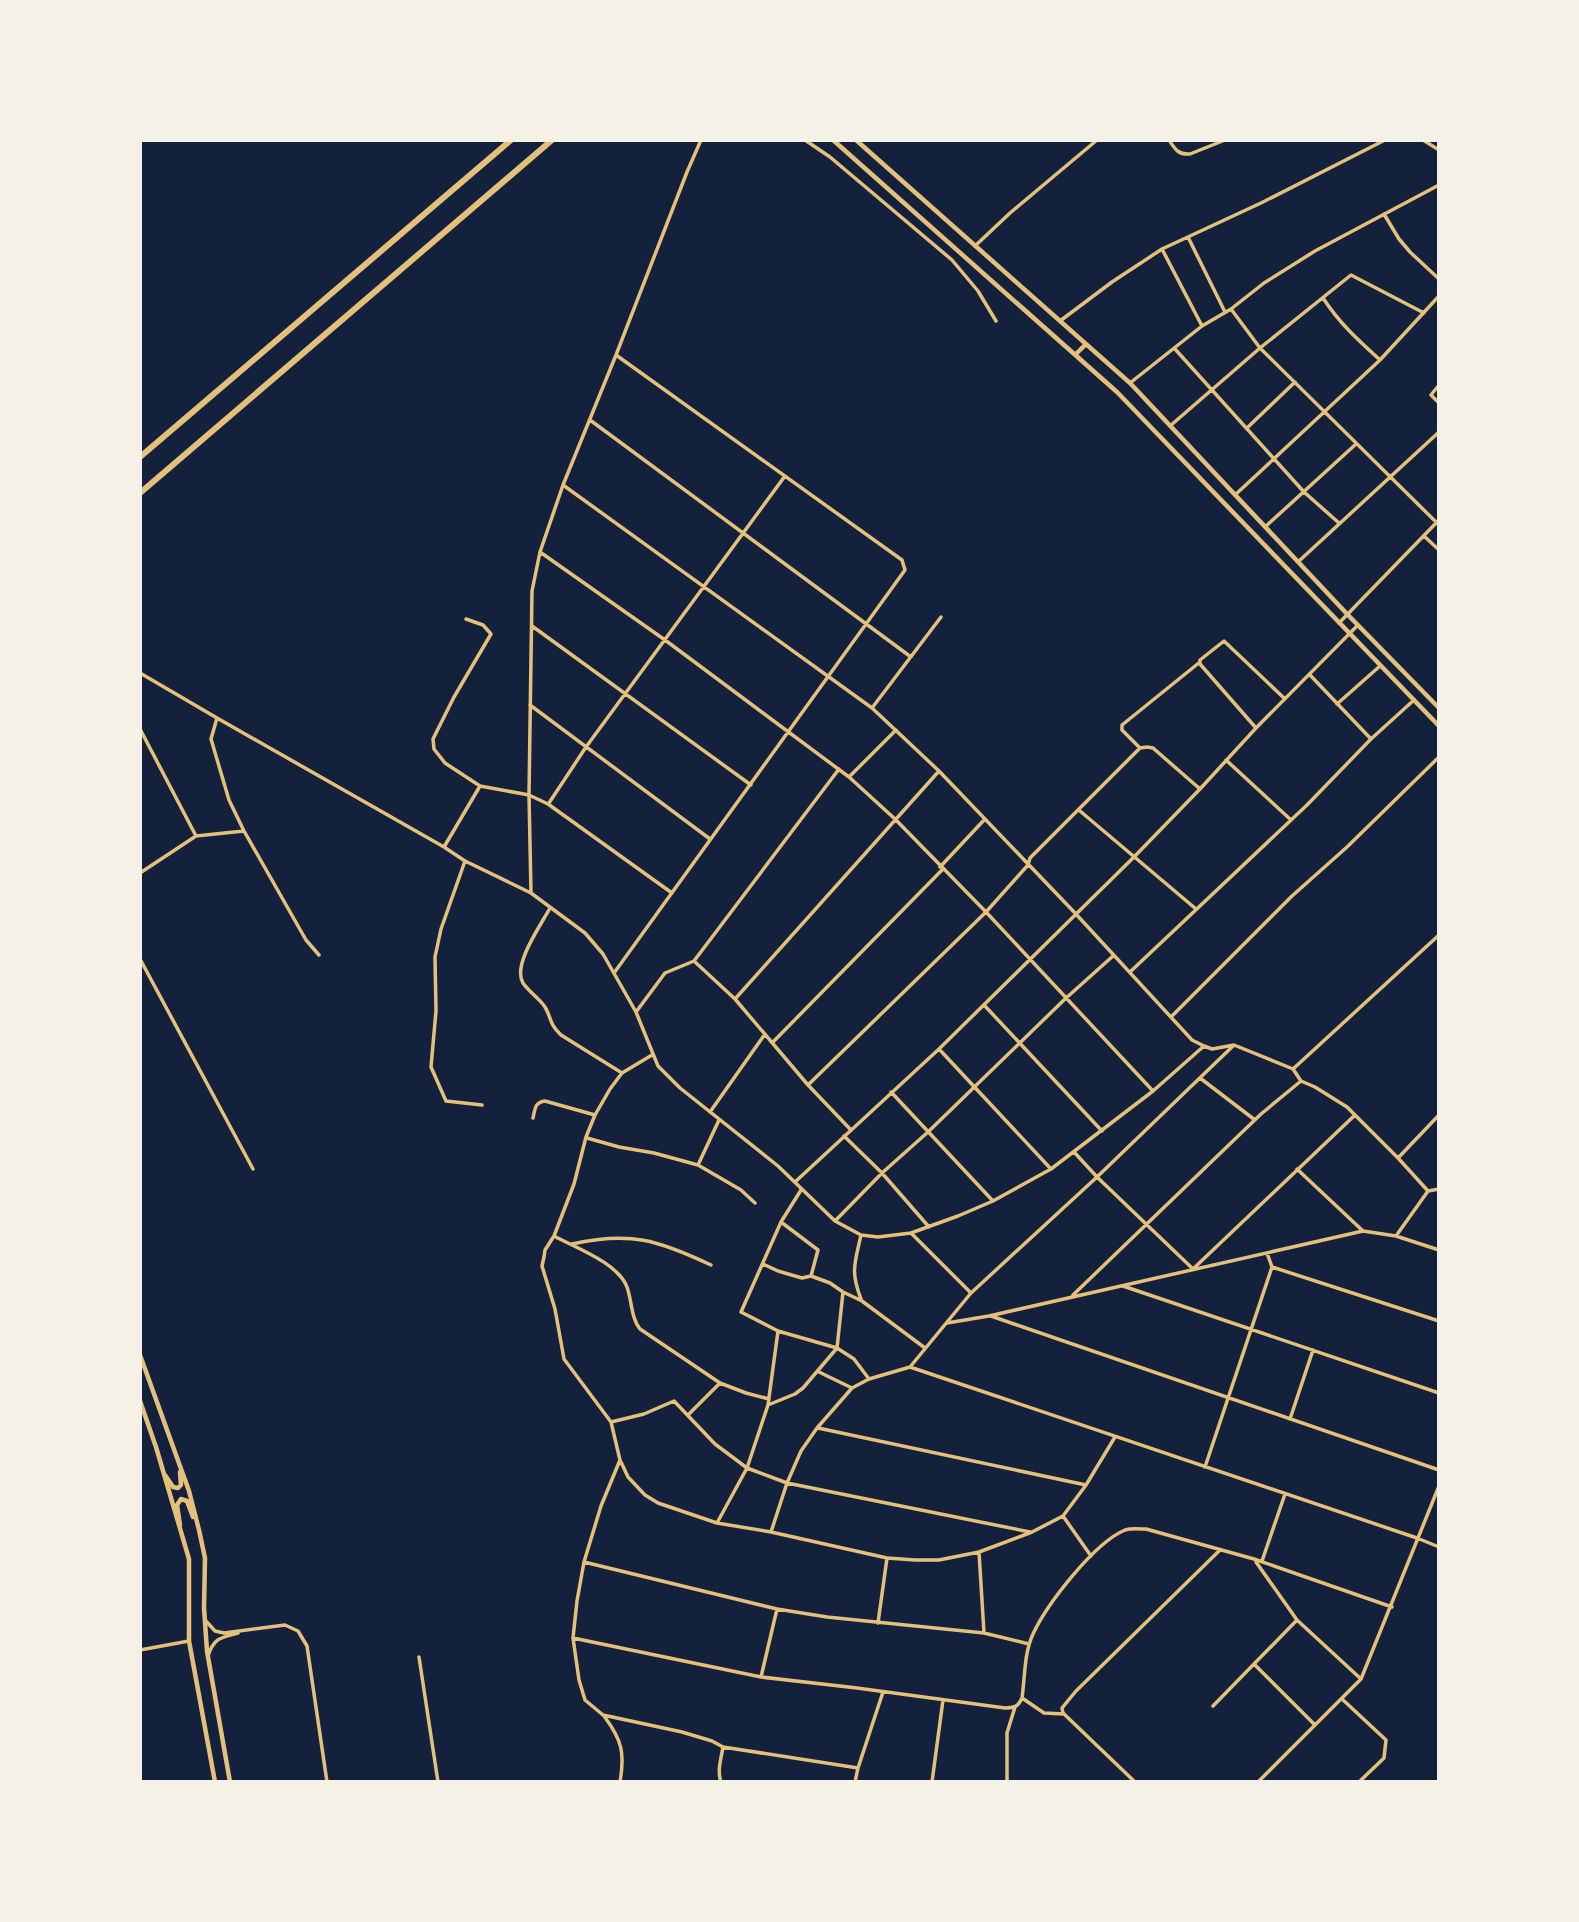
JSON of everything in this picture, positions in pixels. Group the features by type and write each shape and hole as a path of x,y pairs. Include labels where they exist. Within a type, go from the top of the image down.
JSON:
{"highway":[{"path":"140,457 511,140"},
{"path":"140,493 552,140"}],"street":[{"path":"531,893 529,795 532,591 540,552 701,140"},
{"path":"805,140 952,260 978,290 996,321"},
{"path":"833,140 1076,354 1157,432 1439,726"},
{"path":"856,140 1130,383 1439,708"},
{"path":"975,246 1097,140"},
{"path":"1169,140 1178,152 1184,155 1225,140"},
{"path":"1060,321 1161,249 1273,197 1385,140"},
{"path":"1423,140 1439,150"},
{"path":"1130,383 1264,283 1315,251 1439,185"},
{"path":"1384,214 1410,252 1439,278"},
{"path":"1188,237 1225,312"},
{"path":"1161,249 1202,327"},
{"path":"1170,426 1260,348 1351,275 1424,313"},
{"path":"1235,495 1380,360 1439,297"},
{"path":"1323,298 1347,331 1380,360"},
{"path":"1230,309 1260,348 1438,521 1339,624"},
{"path":"1076,354 1086,344"},
{"path":"1174,349 1304,492 1339,523"},
{"path":"614,973 905,570 902,560 616,355"},
{"path":"1247,428 1295,382"},
{"path":"1439,385 1430,395 1439,404"},
{"path":"590,420 911,657"},
{"path":"1298,561 1439,432"},
{"path":"1265,527 1356,444"},
{"path":"548,804 586,747 785,476"},
{"path":"564,485 873,708 939,771 1192,1040 1212,1049 1234,1045 1293,1069 1301,1081 1347,1107 1428,1191"},
{"path":"1424,536 1439,550"},
{"path":"540,552 849,777 986,912 1153,1091"},
{"path":"873,708 942,617"},
{"path":"466,619 483,625 491,634 454,696 433,739 434,749 445,763 480,786 529,795 548,804 671,892"},
{"path":"795,1182 939,1049 1134,857 1256,727 1358,625"},
{"path":"532,626 751,785"},
{"path":"1140,748 1122,730 1122,725 1224,641 1284,699"},
{"path":"1200,662 1256,727"},
{"path":"1337,704 1380,665"},
{"path":"140,673 465,862 531,893 585,933 603,954 636,1012 658,1066 680,1088 778,1166 835,1221 861,1235 878,1237 911,1233 929,1227 993,1200 1051,1169 1153,1091 1204,1046"},
{"path":"1309,674 1371,740"},
{"path":"1130,972 1414,700"},
{"path":"530,705 709,839"},
{"path":"216,718 211,739 229,800 306,940 319,955"},
{"path":"140,729 196,836"},
{"path":"849,777 896,730"},
{"path":"808,1085 986,912 1028,865 1031,858 1140,748 1153,748 1200,789"},
{"path":"1171,1017 1292,896 1347,847 1439,757"},
{"path":"1226,760 1291,820"},
{"path":"636,1012 666,973 694,961 839,769"},
{"path":"735,999 939,771"},
{"path":"444,848 480,786"},
{"path":"1080,810 1195,909"},
{"path":"772,1042 941,869 985,819"},
{"path":"140,873 196,836 244,831"},
{"path":"465,862 441,929 435,957 436,1011 431,1067 446,1101 482,1105"},
{"path":"550,908 523,958 521,979 546,1010 552,1027 622,1073"},
{"path":"1293,1069 1439,934"},
{"path":"835,1221 882,1173 1113,956"},
{"path":"140,959 253,1169"},
{"path":"694,961 735,999 808,1085 851,1130"},
{"path":"984,1005 1102,1131"},
{"path":"710,1112 765,1034"},
{"path":"910,1367 971,1293 1234,1045"},
{"path":"939,1049 1051,1169"},
{"path":"652,1055 622,1073 595,1115 586,1137 574,1184 554,1236 545,1250 542,1266 555,1309 564,1359 611,1422 620,1460 628,1477 645,1495 658,1503 717,1523 887,1558 939,1560 979,1552 1032,1532 1063,1516 1086,1485 1115,1437"},
{"path":"1199,1078 1255,1120"},
{"path":"1071,1297 1255,1120 1301,1081"},
{"path":"891,1092 993,1200"},
{"path":"533,1118 538,1102 545,1101 595,1115"},
{"path":"1193,1269 1355,1115"},
{"path":"1398,1158 1439,1115"},
{"path":"698,1165 719,1119"},
{"path":"844,1136 882,1173 929,1227"},
{"path":"586,1137 698,1165 741,1190 755,1203"},
{"path":"1074,1152 1193,1269"},
{"path":"1297,1169 1363,1231"},
{"path":"801,1189 781,1222 741,1312 778,1331 837,1348 854,1359 869,1379"},
{"path":"1396,1236 1428,1191 1439,1189"},
{"path":"781,1222 818,1250 811,1276"},
{"path":"947,1323 989,1316 1363,1231 1396,1236 1439,1250"},
{"path":"911,1233 971,1293"},
{"path":"861,1235 854,1269 855,1282 862,1301"},
{"path":"554,1236 612,1268 625,1282 633,1315 640,1329 720,1383 768,1402 795,1394 803,1388 837,1348 843,1292"},
{"path":"570,1245 597,1239 639,1238 657,1242 711,1265"},
{"path":"1205,1467 1272,1267 1267,1253"},
{"path":"763,1264 802,1278 811,1276 830,1283 862,1301 925,1348"},
{"path":"1272,1267 1439,1321"},
{"path":"1122,1285 1439,1393"},
{"path":"989,1316 1439,1470"},
{"path":"717,1523 747,1468 768,1402 778,1331"},
{"path":"1290,1419 1313,1350"},
{"path":"140,1355 189,1491 205,1558 204,1618 208,1657 230,1782"},
{"path":"771,1532 801,1451 817,1428 852,1388 869,1379 910,1367 1439,1547"},
{"path":"818,1371 852,1388"},
{"path":"688,1415 720,1383"},
{"path":"140,1401 189,1559 190,1641 215,1782"},
{"path":"611,1422 644,1414 674,1401 715,1444 747,1468 787,1483 1032,1532"},
{"path":"817,1428 1086,1485"},
{"path":"620,1460 601,1506 584,1562 576,1601 573,1638 585,1700 603,1715 617,1733 623,1754 620,1782"},
{"path":"162,1468 173,1487 178,1488 181,1485 179,1465"},
{"path":"1258,1782 1361,1679 1439,1486"},
{"path":"1262,1562 1285,1494"},
{"path":"181,1537 177,1505 181,1499 187,1501 199,1531"},
{"path":"1063,1516 1091,1556"},
{"path":"1007,1782 1007,1733 1015,1707 1022,1698 1033,1635 1049,1606 1091,1556 1112,1537 1127,1529 1146,1528 1254,1559 1392,1607"},
{"path":"1135,1782 1064,1714 1062,1708 1220,1549"},
{"path":"979,1552 984,1633"},
{"path":"878,1623 887,1558"},
{"path":"1254,1559 1297,1619 1361,1679"},
{"path":"584,1562 776,1609 878,1623 984,1633 1030,1644"},
{"path":"761,1677 776,1609"},
{"path":"204,1618 209,1626 219,1632 285,1625 298,1631 309,1657 327,1782"},
{"path":"1213,1706 1297,1619"},
{"path":"208,1657 211,1647 218,1639 250,1630"},
{"path":"573,1638 761,1677 1005,1708 1015,1707"},
{"path":"140,1650 190,1641"},
{"path":"419,1657 438,1782"},
{"path":"1254,1664 1315,1725"},
{"path":"855,1782 883,1692"},
{"path":"1022,1698 1044,1713 1064,1714"},
{"path":"1342,1699 1386,1740 1384,1758 1359,1782"},
{"path":"932,1782 943,1700"},
{"path":"603,1715 682,1732 723,1747 858,1768"},
{"path":"722,1782 719,1764 723,1747"}]}
